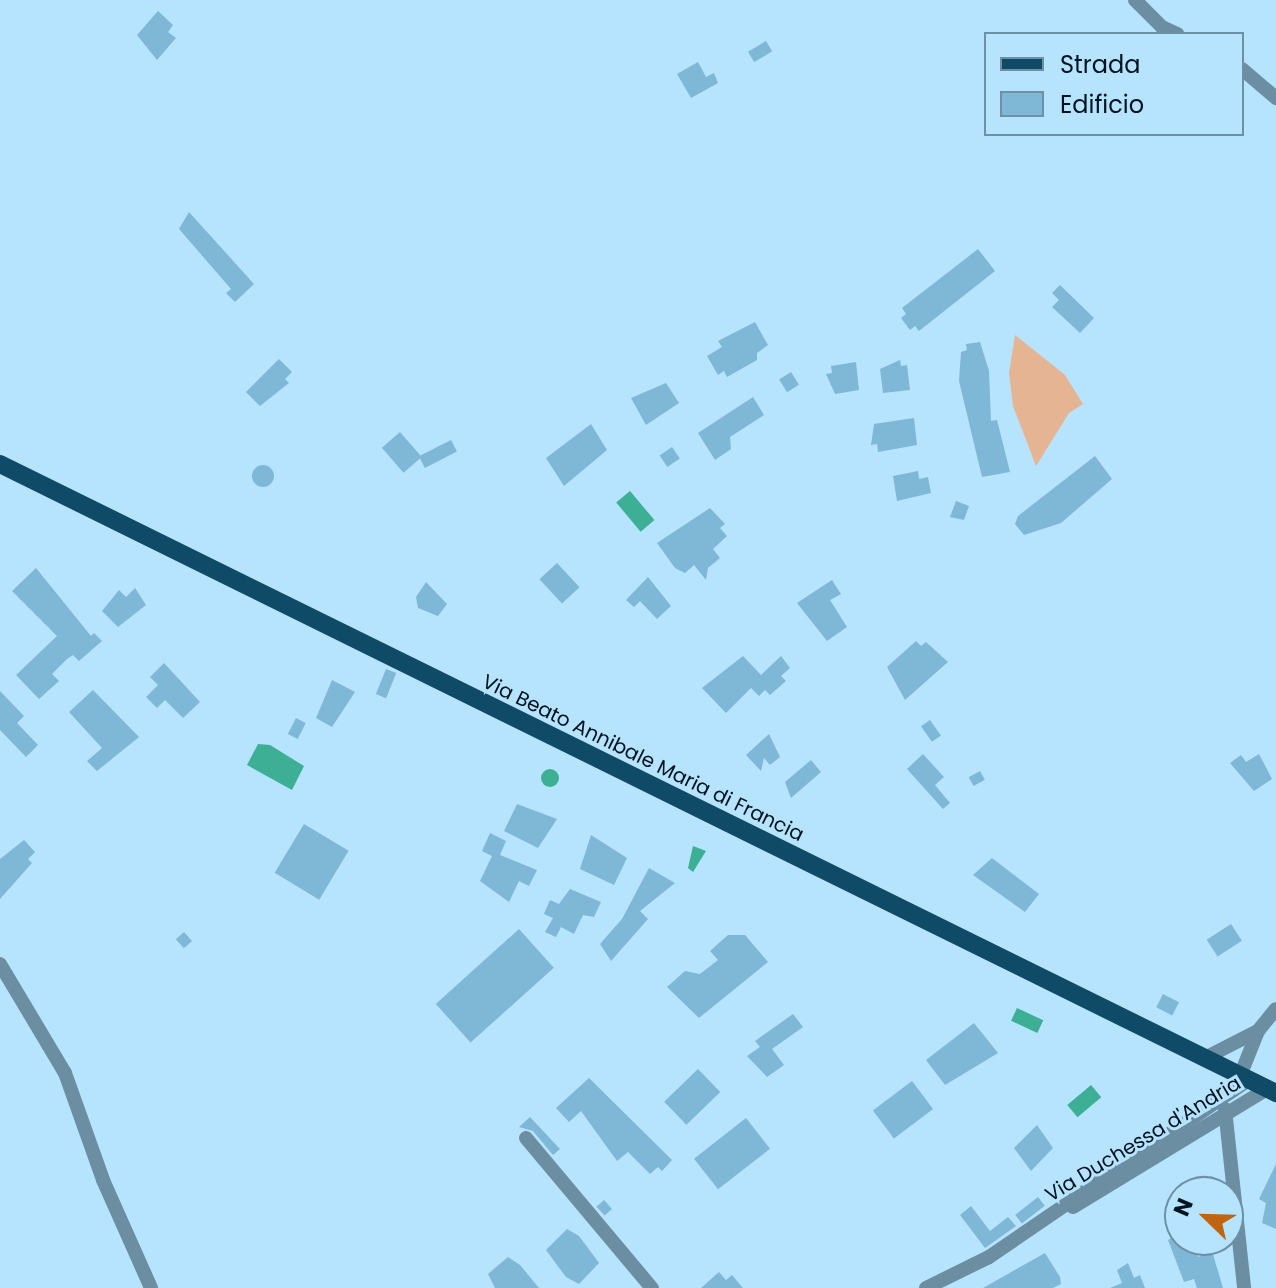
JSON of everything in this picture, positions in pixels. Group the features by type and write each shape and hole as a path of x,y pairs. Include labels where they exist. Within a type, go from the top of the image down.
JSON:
{"main road":[{"name":"Via Beato Annibale Maria di Francia","path":"0,464 1271,1091"}],"street":[{"path":"1135,0 1162,27 1173,32"},
{"path":"1244,71 1276,98"},
{"path":"0,964 65,1073 103,1180 151,1288"},
{"path":"1238,1076 1258,1031 1276,1009"},
{"path":"1203,1059 1258,1031"},
{"path":"1238,1076 1241,1041"},
{"name":"Via Duchessa d'Andria","path":"926,1288 989,1257 1223,1096 1238,1076"},
{"name":"Via Duchessa d'Andria","path":"1040,1222 1079,1204 1225,1115 1271,1091"},
{"path":"1223,1096 1244,1288"},
{"path":"526,1138 652,1288"}],"shaded area":[{"path":"1015,335 1065,375 1083,404 1069,413 1036,466 1013,406 1009,373"},
{"path":"630,491 654,520 641,532 616,503"},
{"path":"258,744 270,745 304,766 292,790 247,765"},
{"path":"546,769 554,769 559,778 557,785 546,787 541,782 541,774"},
{"path":"693,846 706,851 693,872 688,868"},
{"path":"1017,1008 1043,1020 1037,1033 1011,1021"},
{"path":"1091,1085 1101,1097 1078,1117 1067,1105"}],"building":[{"path":"158,11 173,25 168,32 176,38 157,60 137,35"},
{"path":"766,41 772,51 754,62 748,52"},
{"path":"698,62 706,77 714,73 718,83 691,98 677,74"},
{"path":"189,212 254,284 235,302 226,293 231,289 179,229"},
{"path":"978,249 995,271 919,331 915,326 910,330 901,318 906,314 902,308"},
{"path":"1060,285 1094,318 1080,333 1052,307 1059,300 1052,293"},
{"path":"755,322 768,345 757,353 757,360 727,377 724,371 718,375 707,356 722,347 718,341"},
{"path":"980,342 989,371 991,421 997,420 1010,472 982,477 959,381 961,352 967,350 966,344"},
{"path":"279,359 292,372 285,379 289,383 260,406 246,392"},
{"path":"900,360 901,366 907,365 910,390 883,393 880,369"},
{"path":"856,362 859,390 835,394 826,374 832,373 831,366"},
{"path":"791,372 799,385 787,392 779,379"},
{"path":"666,383 679,403 646,425 631,398"},
{"path":"753,397 764,415 730,437 731,449 715,460 698,433"},
{"path":"914,418 917,445 878,452 877,444 871,445 874,424"},
{"path":"591,424 607,450 564,486 546,458"},
{"path":"400,432 422,457 404,473 382,448"},
{"path":"451,440 457,452 425,468 419,456"},
{"path":"672,447 680,459 667,467 660,455"},
{"path":"1095,456 1112,479 1061,523 1024,535 1015,524 1018,516"},
{"path":"263,465 271,468 274,476 271,484 263,487 255,484 252,476 255,468"},
{"path":"918,471 919,479 928,477 931,493 897,501 893,476"},
{"path":"956,501 969,506 964,520 950,517"},
{"path":"710,508 725,524 720,528 727,536 713,549 720,558 708,568 706,580 694,565 685,573 675,568 657,543"},
{"path":"557,563 580,587 562,604 539,579"},
{"path":"36,568 91,636 94,633 102,641 79,661 73,655 67,659 52,674 59,681 39,699 16,675 57,636 12,591"},
{"path":"648,577 671,606 657,619 640,601 634,607 626,600"},
{"path":"832,580 841,594 830,600 847,627 827,641 797,603"},
{"path":"426,582 447,604 438,616 418,608 416,597"},
{"path":"135,588 146,605 118,627 102,611 119,590 126,597"},
{"path":"916,641 921,646 926,642 948,662 905,700 887,667"},
{"path":"743,656 761,675 781,656 790,668 781,676 786,681 770,695 765,690 759,696 751,688 726,713 702,688"},
{"path":"164,663 200,702 183,718 165,700 157,708 146,697 158,685 150,677"},
{"path":"386,669 396,673 386,698 376,694"},
{"path":"332,680 355,692 332,727 316,718"},
{"path":"93,690 139,737 97,771 87,761 102,748 69,712"},
{"path":"0,691 24,716 17,723 38,745 26,757 0,730"},
{"path":"296,718 306,723 298,739 288,734"},
{"path":"930,720 941,736 932,742 921,726"},
{"path":"769,734 780,757 770,765 764,758 761,771 746,755"},
{"path":"923,754 944,777 935,785 950,803 943,809 907,769"},
{"path":"1259,754 1272,779 1254,791 1230,763 1241,755 1246,762"},
{"path":"811,760 821,772 791,798 785,782"},
{"path":"980,771 985,780 973,786 969,777"},
{"path":"517,804 557,819 538,848 504,831"},
{"path":"304,824 349,851 319,900 275,873"},
{"path":"490,833 506,841 500,855 537,870 529,886 519,881 509,902 480,881 492,856 482,851"},
{"path":"591,835 627,858 614,885 580,869"},
{"path":"24,840 35,852 28,859 32,863 0,899 0,859"},
{"path":"992,858 1039,894 1025,912 973,875"},
{"path":"649,868 675,883 640,911 648,919 611,961 600,944 622,919"},
{"path":"570,889 601,902 594,917 583,915 574,934 561,927 556,937 545,932 553,918 544,914 550,900 559,904"},
{"path":"1231,924 1242,941 1218,957 1207,940"},
{"path":"519,929 554,968 471,1043 436,1004"},
{"path":"184,932 192,941 184,948 176,939"},
{"path":"728,935 745,935 768,962 699,1018 667,987 685,971 700,974 718,960 710,951"},
{"path":"1163,994 1179,1002 1172,1016 1156,1007"},
{"path":"793,1014 803,1027 772,1049 784,1065 767,1077 747,1056 760,1047 755,1041"},
{"path":"974,1023 998,1053 945,1085 926,1060"},
{"path":"698,1069 720,1092 686,1125 664,1102"},
{"path":"589,1078 672,1160 662,1171 658,1167 650,1174 628,1152 617,1161 581,1111 569,1122 556,1108"},
{"path":"912,1081 933,1109 894,1138 873,1110"},
{"path":"530,1117 560,1149 553,1155 533,1131 519,1127"},
{"path":"746,1118 770,1149 718,1189 694,1159"},
{"path":"1037,1125 1053,1148 1031,1171 1014,1148"},
{"path":"1276,1164 1276,1229 1262,1223 1266,1203 1259,1199"},
{"path":"1038,1197 1045,1206 1022,1224 1015,1215"},
{"path":"604,1200 612,1209 605,1216 597,1207"},
{"path":"971,1206 990,1231 1008,1217 1016,1226 985,1248 960,1215"},
{"path":"567,1229 579,1236 599,1263 579,1284 566,1277 546,1250"},
{"path":"1045,1253 1061,1284 1053,1288 983,1288"},
{"path":"1174,1256 1213,1256 1223,1288 1197,1288 1194,1279 1184,1282"},
{"path":"508,1257 520,1265 539,1288 495,1288 488,1274"},
{"path":"1128,1263 1134,1278 1140,1275 1145,1288 1110,1288 1122,1283 1117,1270"},
{"path":"719,1272 726,1280 732,1275 743,1288 701,1288"}]}
